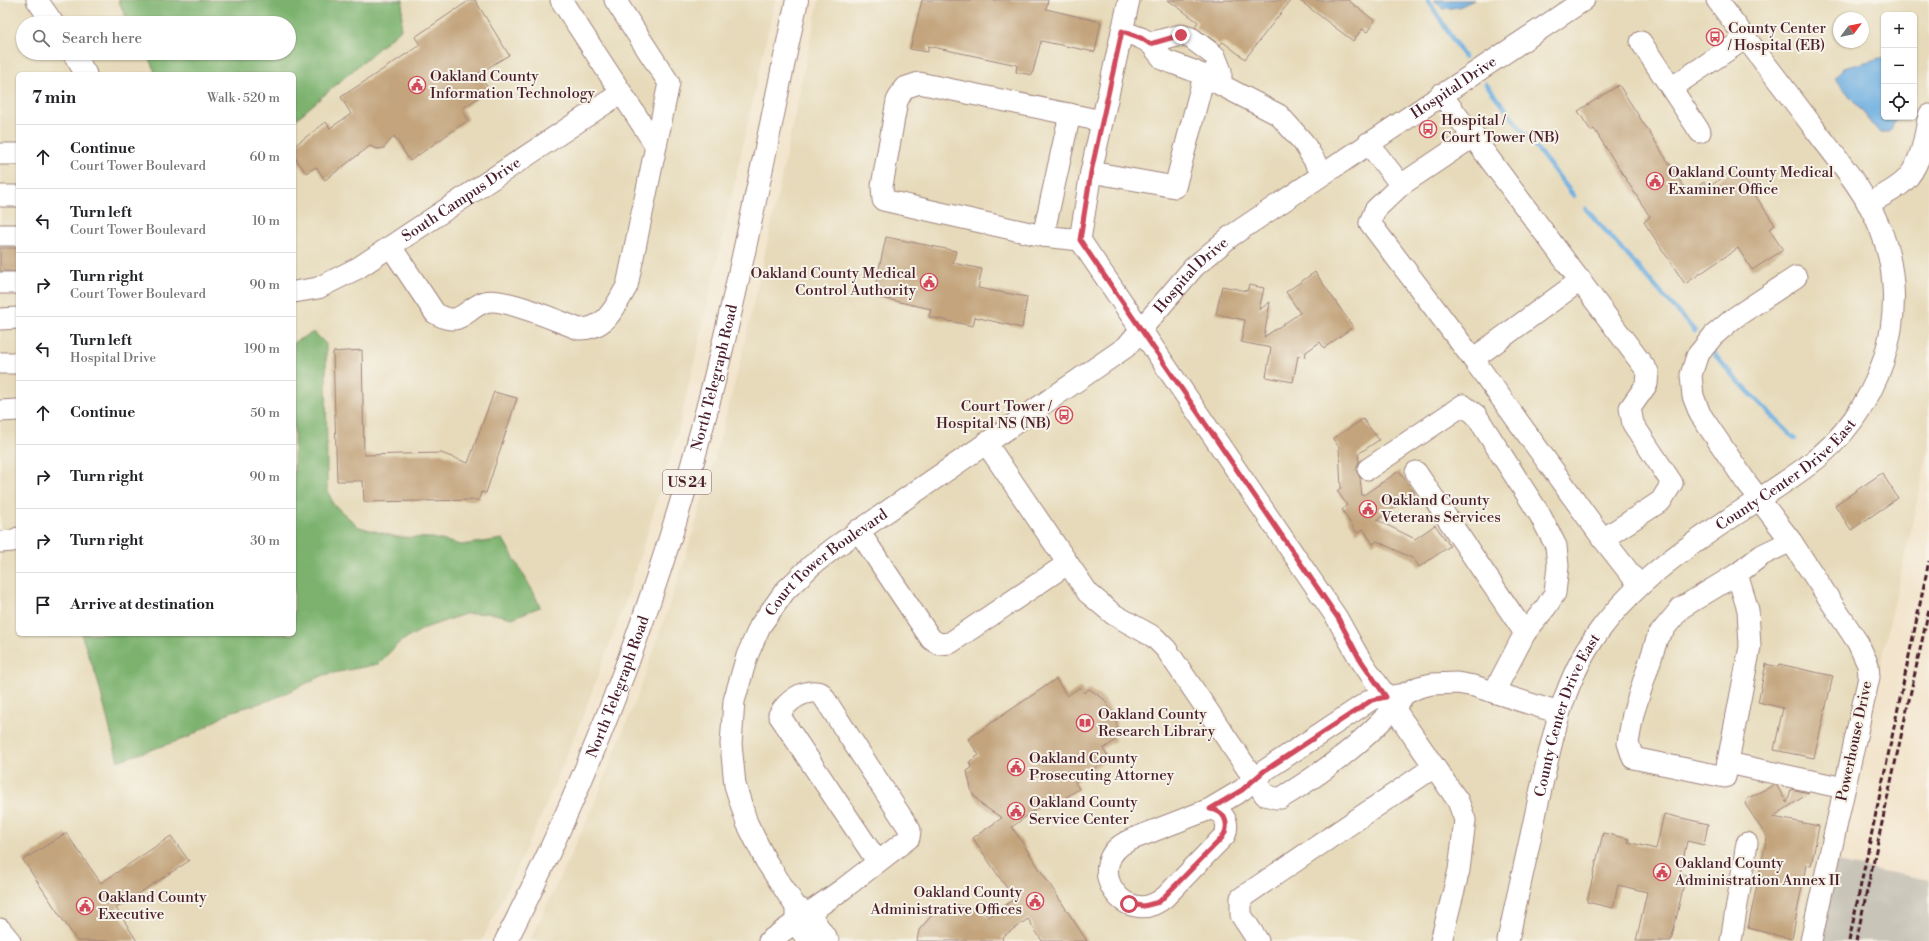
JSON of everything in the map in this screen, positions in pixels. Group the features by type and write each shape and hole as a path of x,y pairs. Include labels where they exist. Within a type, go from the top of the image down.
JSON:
{"main road":[{"name":"North Telegraph Road","path":"506,941 557,835 602,729 630,657 667,548 714,378 797,0"}],"street":[{"path":"37,0 48,16"},
{"path":"561,0 656,146"},
{"path":"391,247 435,312 442,317 457,318 485,302 507,303 579,329 590,329 611,315 627,286 669,83 615,0"},
{"path":"1129,0 1091,172 1080,240 1338,618 1358,656 1395,700 1434,768 1458,801 1465,820 1459,870 1441,941"},
{"name":"Hospital Drive","path":"1141,329 1194,267 1216,247 1322,173 1584,0"},
{"name":"County Center Drive East","path":"1508,941 1559,713 1571,681 1590,644 1616,609 1639,585 1669,560 1804,468 1835,442 1864,404 1882,366 1891,328 1893,289 1886,246 1868,204 1840,163 1746,38 1723,2"},
{"path":"1122,31 1141,38 1150,44 1164,60 1215,77 1279,115 1302,142 1322,173"},
{"path":"1091,172 1175,187 1215,77 1215,56 1191,38 1181,35 1150,44"},
{"path":"1671,88 1746,38"},
{"path":"1641,42 1700,132"},
{"path":"77,60 85,72"},
{"path":"1080,240 1043,236 883,200 882,186 897,101 904,88 919,83 1102,121"},
{"name":"South Campus Drive","path":"296,292 318,288 337,280 391,247 621,92"},
{"path":"1441,94 1474,136 1648,372 1647,384 1630,408 1633,424 1672,483 1661,501 1603,539"},
{"path":"1043,236 1070,114"},
{"path":"1868,204 1894,189 1909,176 1921,151 1929,115"},
{"path":"1474,136 1401,185 1375,210 1370,223 1473,360 1603,539 1639,585"},
{"path":"1368,143 1401,185"},
{"path":"0,154 16,154"},
{"path":"0,196 16,196"},
{"path":"0,235 16,235"},
{"name":"Powerhouse Drive","path":"1796,277 1734,318 1713,336 1697,356 1691,375 1693,396 1700,414 1790,541 1850,631 1868,665 1868,677 1811,941"},
{"path":"1473,360 1581,280"},
{"path":"0,283 16,283"},
{"path":"0,319 16,318"},
{"name":"Court Tower Boulevard","path":"828,941 800,914 758,848 738,798 732,758 731,730 734,701 750,648 771,610 785,592 804,573 858,530 1126,347 1141,329"},
{"path":"0,363 16,363"},
{"path":"1368,469 1463,405 1476,415 1540,515 1556,546 1558,566 1555,593 1525,633 1494,692"},
{"path":"0,411 16,410"},
{"path":"986,443 1080,584 1113,614 1154,637 1166,649 1260,787 1276,798 1281,798 1355,747 1386,718 1395,700"},
{"path":"1416,472 1525,633"},
{"path":"858,530 931,639 939,644 950,643 1067,564"},
{"path":"0,542 12,541 16,539"},
{"path":"1736,574 1748,610 1750,647 1725,777 1633,758 1628,743 1633,714 1658,636 1681,608 1736,574 1762,555 1790,541"},
{"path":"1260,787 1264,771 1372,700 1395,700 1424,685 1448,682 1466,684 1559,713"},
{"path":"769,941 800,914 878,862 909,838 910,830 821,693 813,691 802,694 784,706 779,715 878,862"},
{"path":"1728,763 1844,788"},
{"path":"1258,941 1241,915 1241,898 1434,768"},
{"path":"1210,809 1215,810 1224,817 1227,826 1225,835 1165,897 1154,904 1144,906 1129,904 1118,897 1110,886 1108,870 1110,860 1117,848 1130,840 1210,809 1260,787"},
{"path":"1731,941 1747,843"},
{"name":"Court Tower Boulevard","path":"800,914 808,941"},
{"path":"0,929 10,941"}],"shaded area":[{"path":"0,0 775,0 679,427 651,521 628,594 584,713 541,817 482,941 0,941"},
{"path":"819,0 1929,0 1929,448 1818,941 530,941 593,807 642,684 684,562 712,468 740,362 769,235"},
{"path":"1836,862 1929,880 1929,941 1818,941"}],"green space":[{"path":"118,0 403,0 401,29 296,119 296,72 155,72 149,60 296,60 296,16 126,16"},
{"path":"314,332 326,344 327,488 333,504 359,527 397,537 433,538 461,545 503,539 534,593 540,607 512,618 490,613 465,614 425,628 400,642 378,664 324,675 271,700 230,712 189,737 118,761 97,678 82,636 296,636 296,341"}],"water":[{"path":"1434,0 1474,0 1459,7 1443,9"},
{"path":"1881,58 1881,120 1896,120 1890,132 1879,132 1835,78 1843,68"}],"building":[{"path":"470,0 475,0 509,55 479,73 489,90 462,109 468,120 410,161 394,136 384,148 377,149 370,146 325,180 316,167 306,173 296,159 296,144 326,122 330,128 351,114 341,97 420,45 415,37"},
{"path":"922,0 1048,0 1046,9 1101,22 1095,52 1041,41 1032,75 1016,72 1017,65 928,46 928,52 910,49"},
{"path":"1168,0 1291,0 1245,59 1223,42 1220,45 1195,27 1198,22"},
{"path":"1299,0 1348,0 1375,21 1367,32 1362,29 1353,41"},
{"path":"1619,85 1688,193 1704,182 1707,188 1737,168 1775,225 1769,229 1783,250 1752,270 1738,248 1685,284 1644,222 1650,217 1594,129 1591,131 1578,111"},
{"path":"886,237 956,251 953,263 982,269 978,288 1027,297 1022,328 975,317 973,326 929,317 931,309 873,296"},
{"path":"0,248 16,248 16,271 0,271"},
{"path":"1315,272 1353,327 1324,348 1320,342 1306,352 1305,357 1298,356 1293,382 1266,377 1271,348 1241,342 1245,320 1216,314 1222,286 1247,291 1249,285 1264,288 1259,310 1270,302 1264,337 1300,313 1286,292"},
{"path":"362,350 364,455 441,453 468,463 494,392 517,398 486,493 481,492 479,500 364,502 363,481 337,481 333,352"},
{"path":"1363,419 1379,440 1358,454 1359,462 1356,470 1360,478 1362,496 1399,471 1415,494 1377,520 1415,539 1435,525 1450,546 1419,567 1414,559 1377,541 1373,544 1363,529 1357,533 1342,510 1347,505 1337,491 1341,488 1339,447 1333,439"},
{"path":"1882,473 1898,498 1851,530 1835,505"},
{"path":"1766,664 1778,667 1779,664 1833,676 1814,758 1774,750 1783,708 1758,702"},
{"name":"Oakland County Service Center","path":"1056,679 1067,696 1080,687 1084,693 1089,689 1104,699 1115,717 1118,731 1112,735 1116,740 1103,749 1109,758 1075,782 1079,789 1060,801 1056,794 1012,827 1087,941 1042,941 1028,919 1002,937 1003,941 917,941 919,930 934,913 957,905 981,910 989,917 1014,899 973,838 1002,818 982,805 972,793 967,771 972,768 969,762 979,755 968,739"},
{"path":"1774,785 1777,786 1787,803 1791,789 1809,793 1773,817 1819,826 1811,866 1806,865 1792,939 1748,928 1767,837 1745,804 1748,798"},
{"path":"1664,814 1708,824 1704,845 1687,841 1680,874 1686,875 1671,941 1636,941 1647,892 1618,885 1613,908 1587,902 1603,833 1629,839 1628,842 1656,849"},
{"path":"66,833 101,883 171,836 189,861 116,908 137,941 77,941 23,860"}],"waterway":[{"path":"1428,0 1464,57"},
{"path":"1486,84 1574,196"},
{"path":"1586,209 1695,331"},
{"path":"1714,354 1735,378 1795,439"}],"railway":[{"path":"1849,941 1929,561"},
{"path":"1856,941 1929,609"}],"place":[{"name":"County Center / Hospital (EB)","path":"1715,37"},
{"name":"Oakland County Information Technology","path":"417,85"},
{"name":"Hospital / Court Tower (NB)","path":"1428,129"},
{"name":"Oakland County Medical Examiner Office","path":"1655,181"},
{"name":"Oakland County Medical Control Authority","path":"929,282"},
{"name":"Court Tower / Hospital NS (NB)","path":"1064,415"},
{"name":"Oakland County Veterans Services","path":"1368,509"},
{"name":"Oakland County Research Library","path":"1085,723"},
{"name":"Oakland County Prosecuting Attorney","path":"1016,767"},
{"name":"Oakland County Service Center","path":"1016,811"},
{"name":"Oakland County Administration Annex II","path":"1662,872"},
{"name":"Oakland County Administrative Offices","path":"1035,901"},
{"name":"Oakland County Executive","path":"85,906"}],"route":[{"path":"1129,904 1149,906 1159,902 1225,835 1227,826 1226,820 1222,814 1210,809 1242,790 1264,771 1372,700 1386,697 1358,656 1338,618 1130,311 1080,240 1091,172 1122,31 1141,38 1150,44 1181,35"}]}
